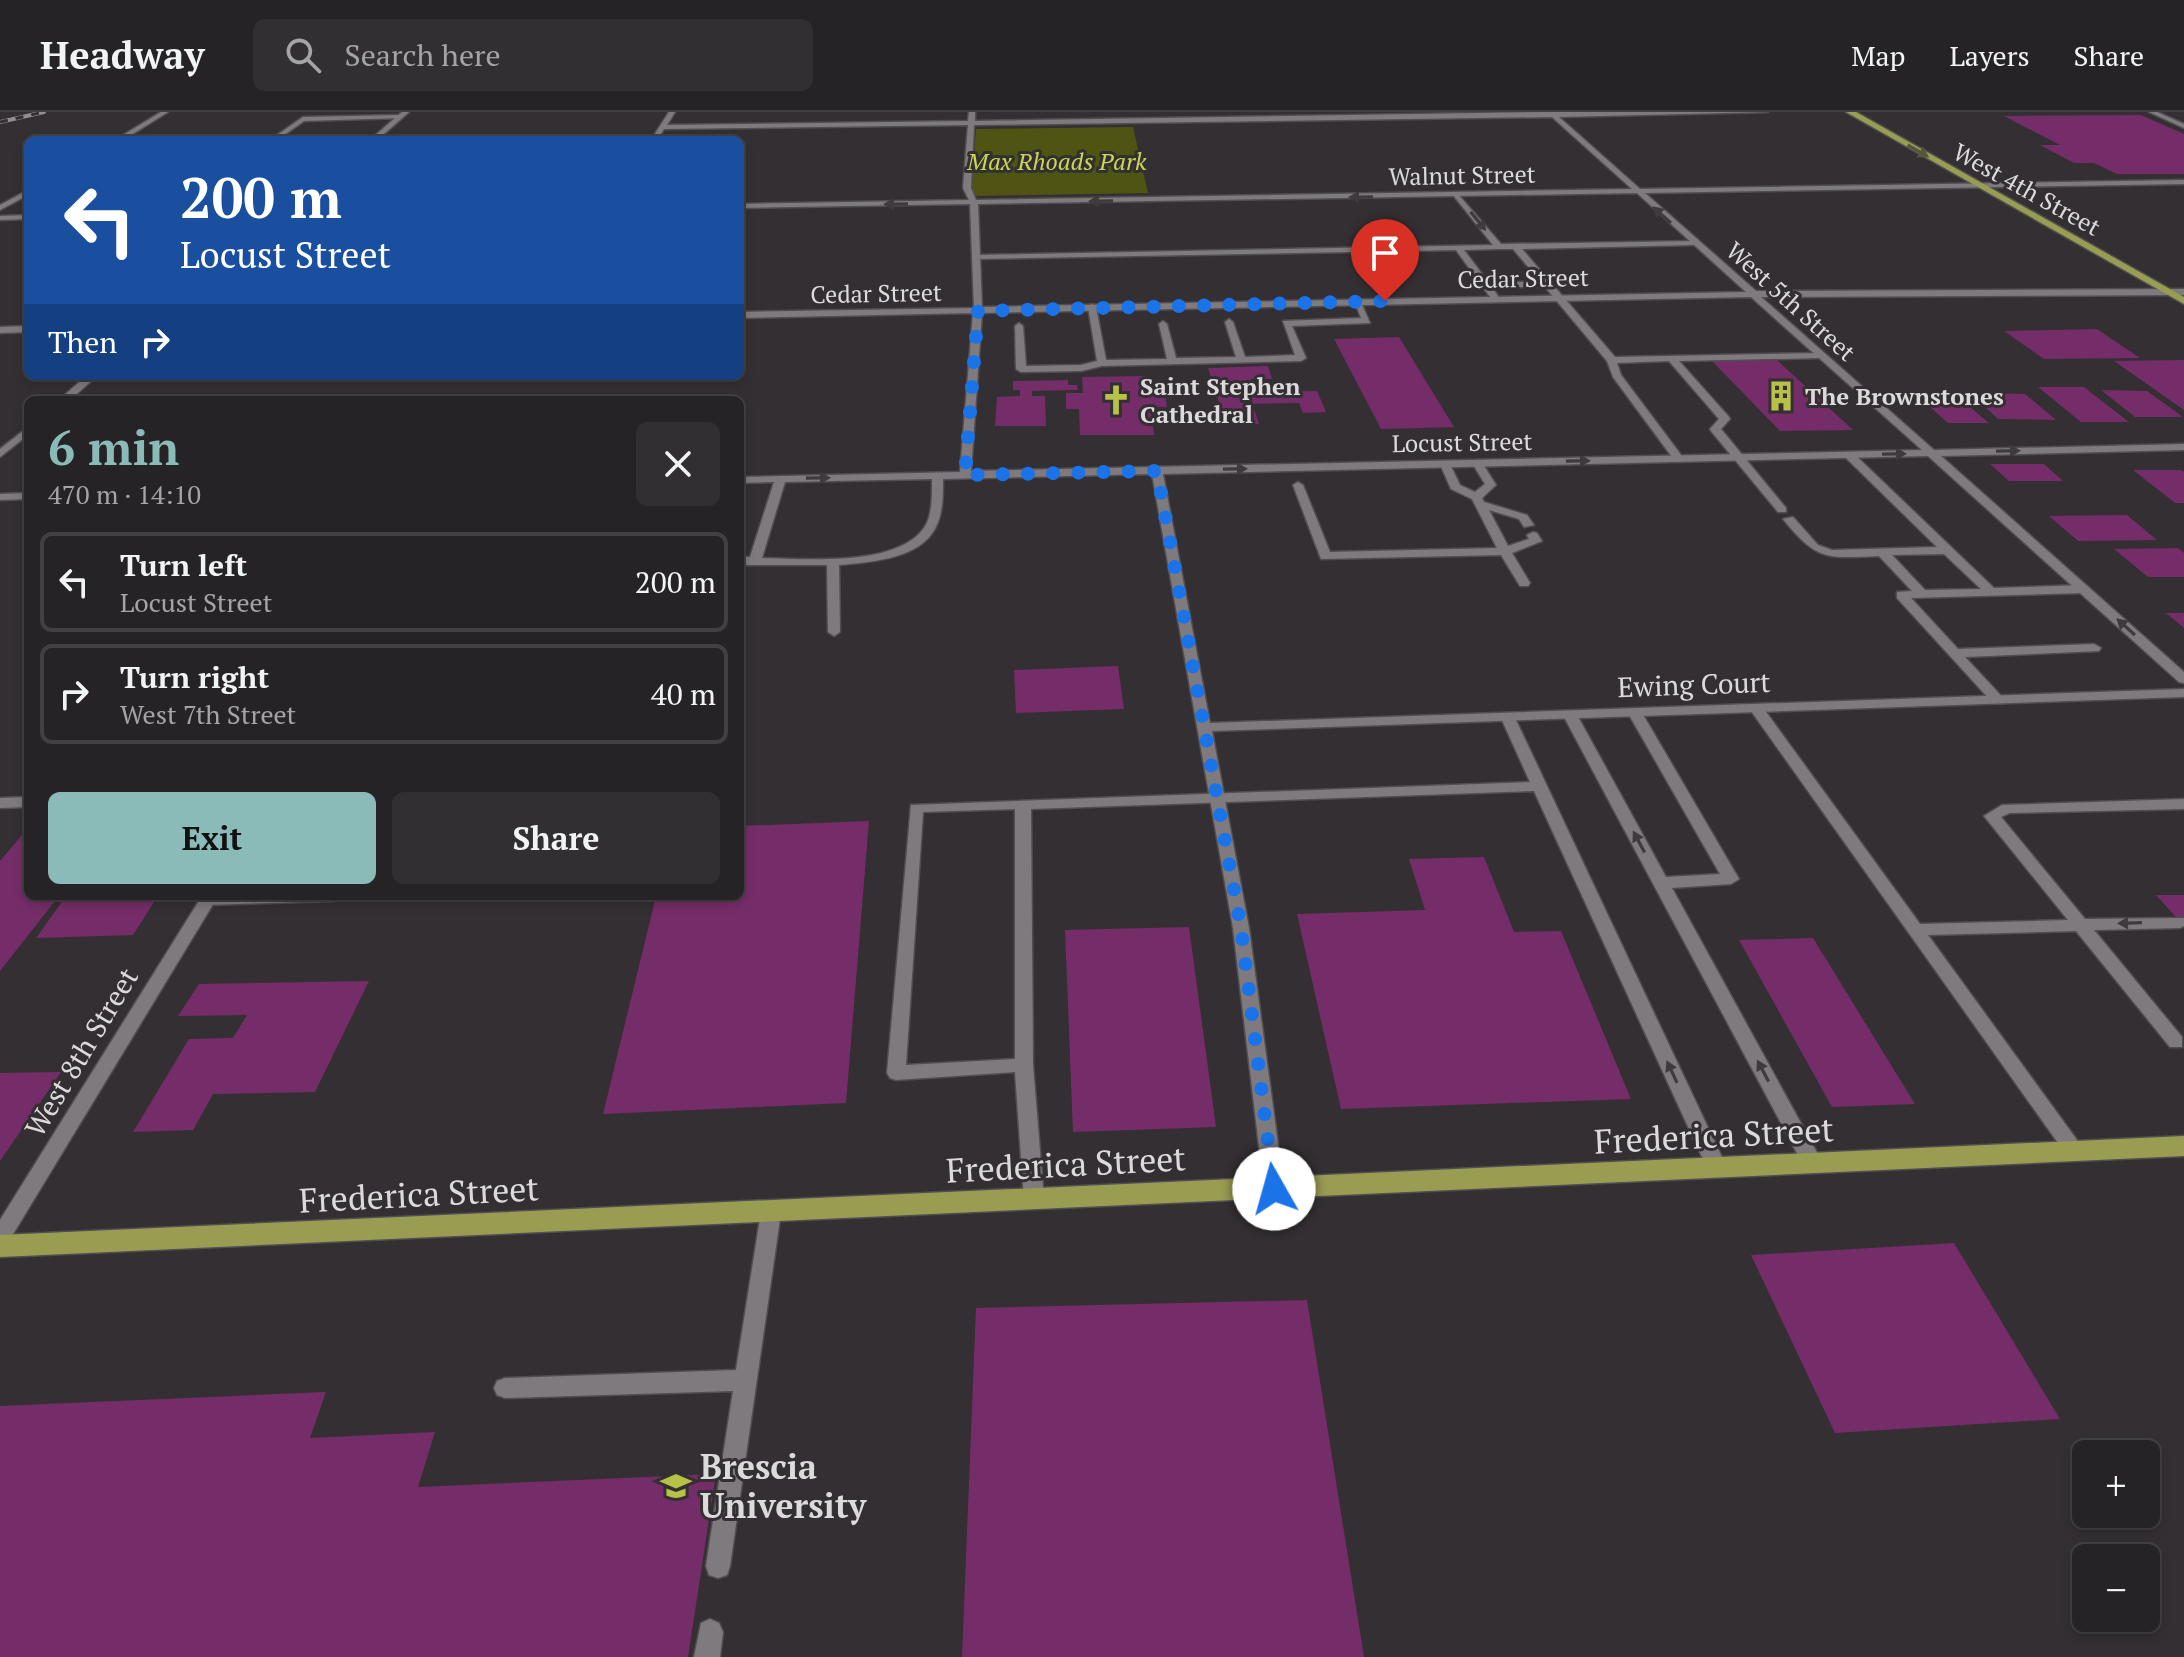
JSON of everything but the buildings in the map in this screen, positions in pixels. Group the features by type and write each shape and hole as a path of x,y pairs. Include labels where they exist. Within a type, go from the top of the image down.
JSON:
{"main road":[{"name":"West 4th Street","path":"1850,112 2184,301"},
{"name":"Frederica Street","path":"0,1246 2184,1146"}],"street":[{"path":"125,136 165,112"},
{"path":"656,136 672,112"},
{"path":"965,475 978,311 974,203 967,188 972,112"},
{"path":"662,127 1765,112"},
{"path":"2152,112 2184,126"},
{"name":"West 5th Street","path":"1552,113 1693,243 2184,679"},
{"path":"279,136 303,119 403,114"},
{"path":"378,136 403,114"},
{"name":"Walnut Street","path":"744,206 2184,182"},
{"path":"0,208 24,194"},
{"path":"1457,195 1499,247"},
{"path":"0,218 24,217"},
{"path":"976,257 1693,243"},
{"path":"1516,247 1556,298 1612,360 1616,375 1679,459"},
{"path":"1459,248 1496,299"},
{"path":"1486,285 1545,284"},
{"name":"Cedar Street","path":"2164,290 2184,285"},
{"name":"Cedar Street","path":"744,315 1750,294 2184,292"},
{"path":"1019,326 1021,369 1081,368 1102,363 1301,358 1286,323 1367,321 1357,302"},
{"path":"1092,307 1102,363"},
{"path":"1229,322 1241,359"},
{"path":"1163,324 1172,361"},
{"path":"0,330 24,329"},
{"path":"1612,360 1820,355"},
{"path":"1672,359 1725,419 1715,429 1736,457 1814,547 1830,554 1948,550"},
{"path":"69,396 87,380"},
{"path":"0,454 24,433"},
{"name":"Locust Street","path":"744,480 2184,447"},
{"path":"1849,455 1991,592"},
{"path":"1477,463 1491,485 1477,500"},
{"path":"1298,485 1325,556 1505,551 1536,541 1523,517 1477,500 1455,487 1445,464"},
{"path":"1157,471 1241,928 1274,1189"},
{"path":"744,561 833,561 883,556 923,537 934,517 938,476"},
{"path":"755,561 781,479"},
{"path":"0,497 24,496"},
{"path":"1477,500 1524,583"},
{"path":"1882,552 1922,594"},
{"path":"833,561 834,632"},
{"path":"1998,700 1901,595 2083,589"},
{"path":"1954,653 2094,648"},
{"name":"Ewing Court","path":"1206,727 2184,693"},
{"path":"1756,708 2075,1152"},
{"path":"1635,713 1731,879 1661,883"},
{"path":"1570,715 1813,1164"},
{"path":"1508,718 1717,1168"},
{"path":"1024,1065 896,1073 916,808 1539,786"},
{"path":"0,803 24,802"},
{"path":"1023,804 1024,1065 1034,1200"},
{"path":"2176,1042 1992,816 2007,808 2184,804"},
{"name":"West 8th Street","path":"0,1238 207,900"},
{"path":"1916,930 2180,922"},
{"path":"718,1566 771,1212"},
{"path":"505,1388 744,1380"}],"green space":[{"name":"Max Rhoads Park","path":"1133,127 1148,193 971,196 976,129"}],"railway":[{"path":"0,122 44,112"}],"place":[{"name":"The Brownstones","path":"1781,396"},
{"name":"Saint Stephen Cathedral","path":"1116,400"},
{"name":"Brescia University","path":"676,1486"}],"route":[{"path":"1274,1189 1241,928 1157,471 965,475 978,311 1385,301"}]}
